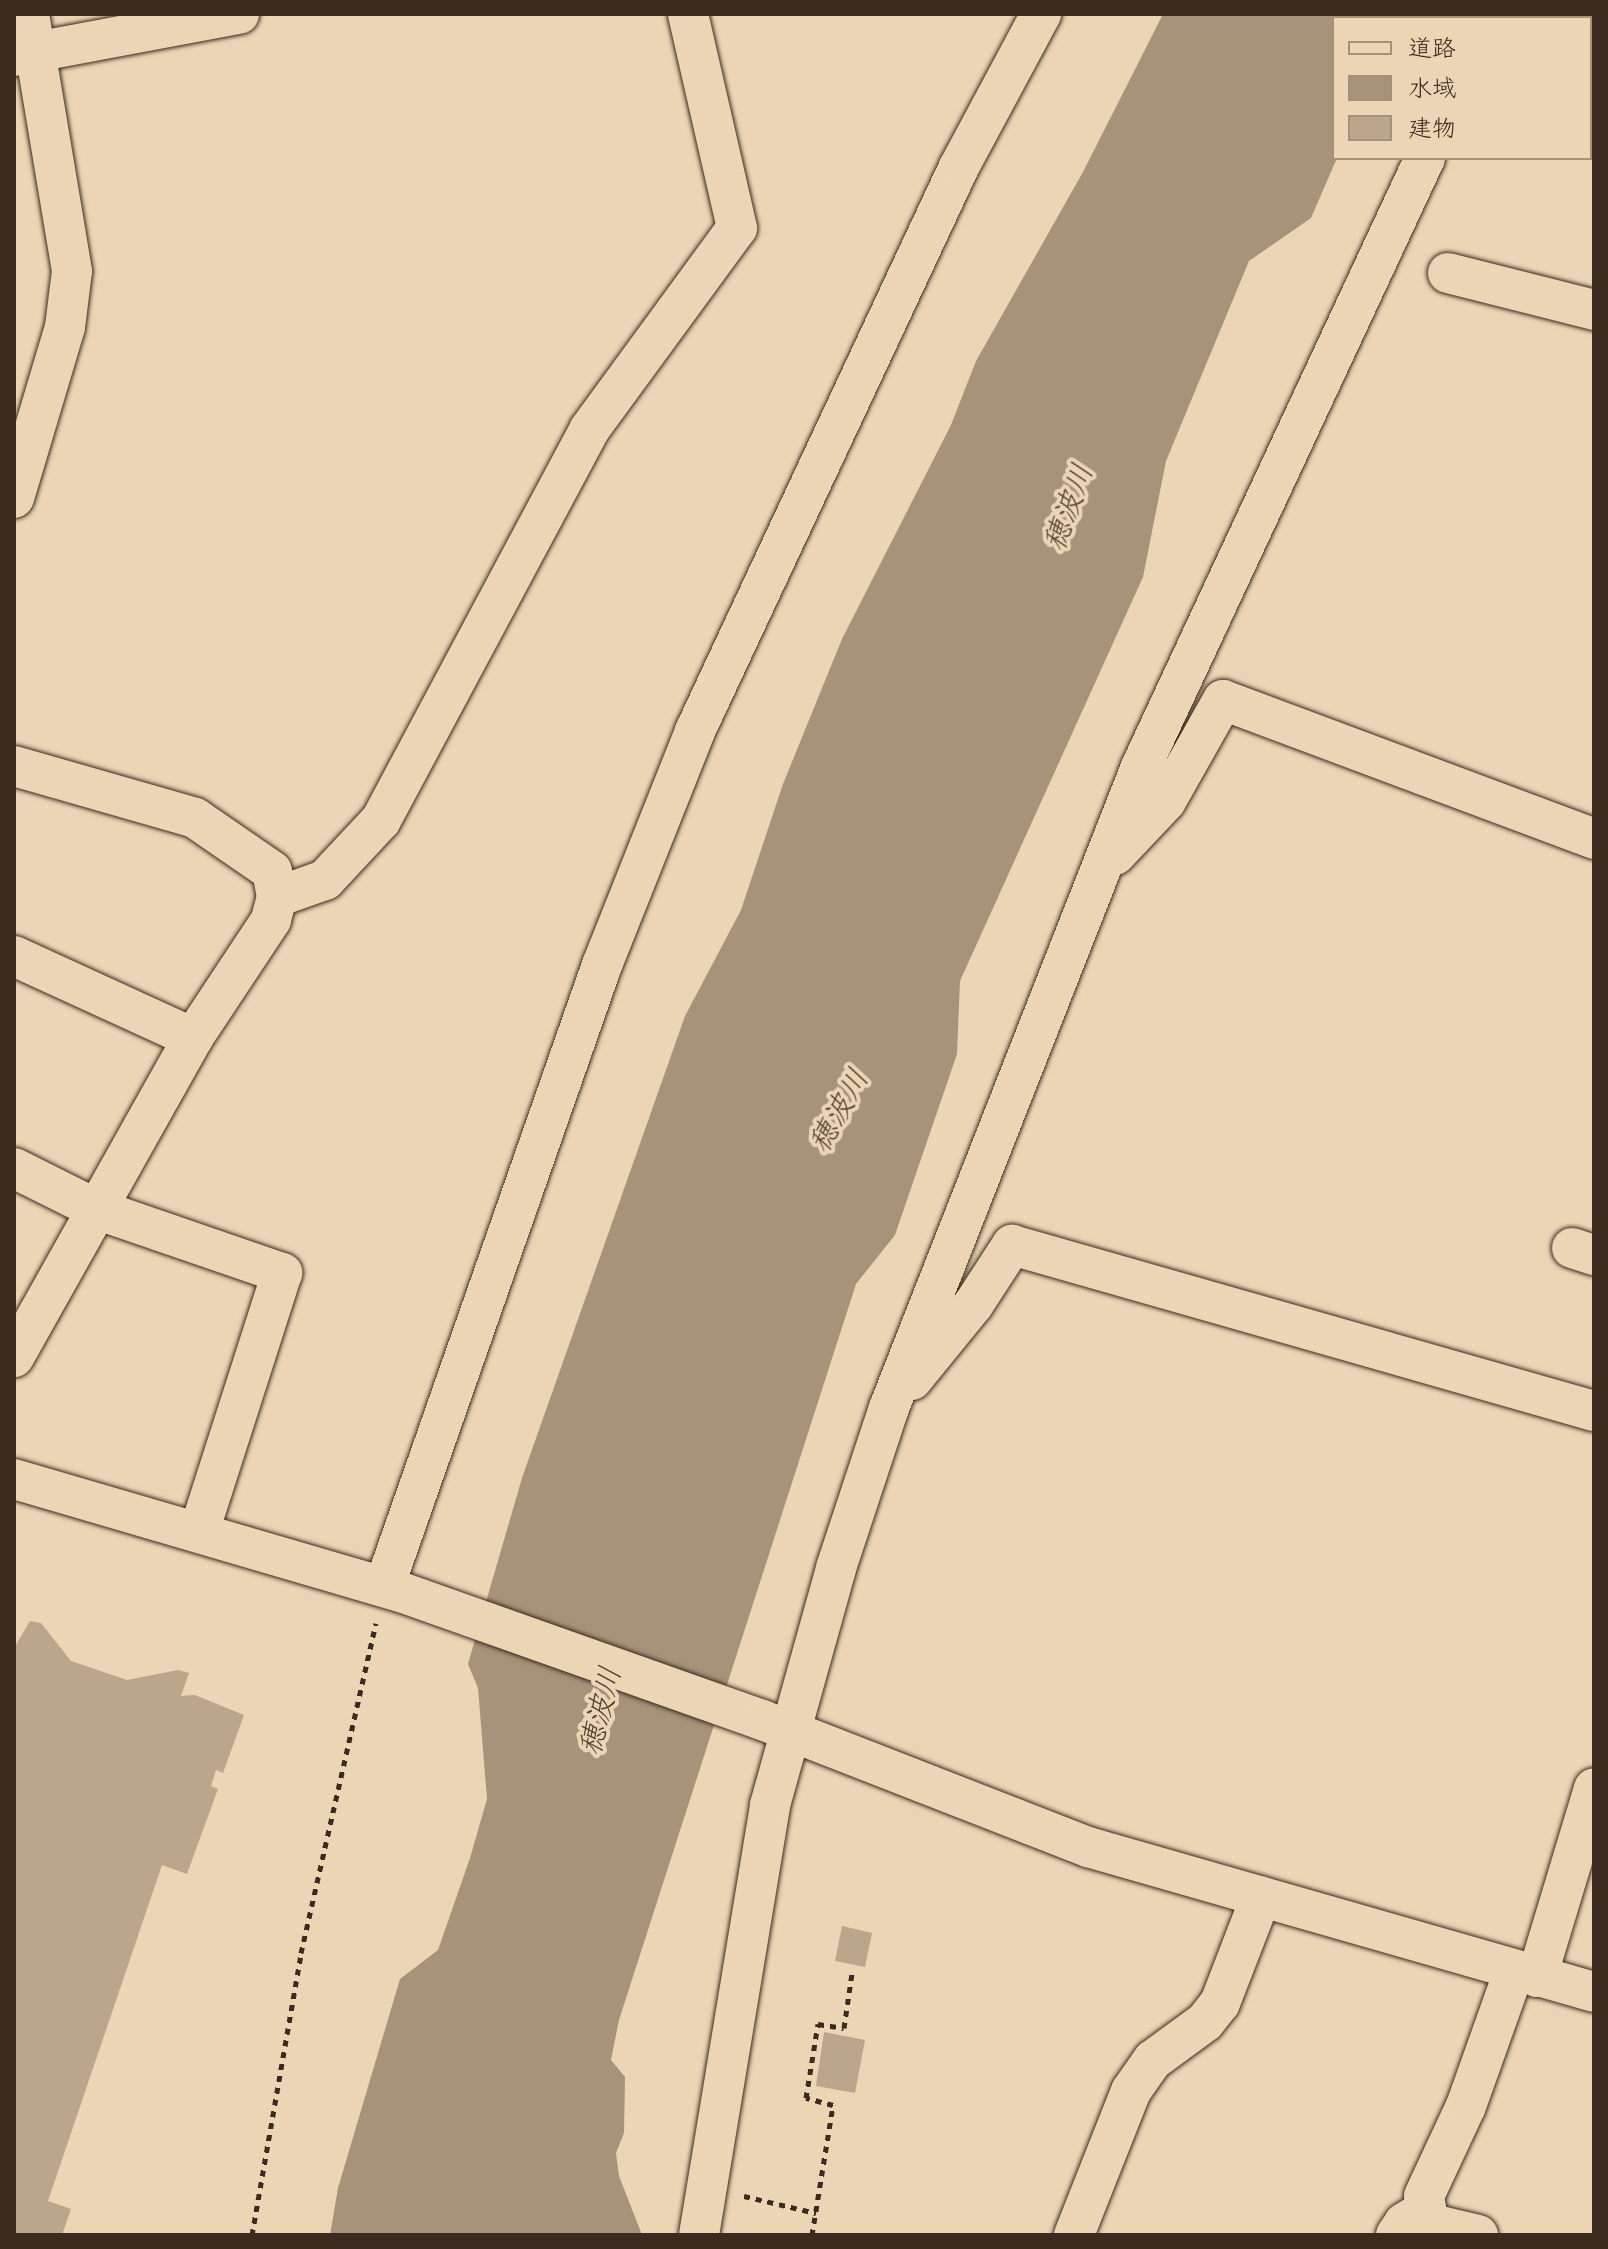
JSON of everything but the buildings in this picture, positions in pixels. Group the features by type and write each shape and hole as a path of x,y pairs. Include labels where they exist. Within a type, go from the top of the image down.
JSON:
{"street":[{"path":"14,498 65,327 72,271 25,54 29,14"},
{"path":"25,54 239,14"},
{"path":"277,897 325,880 381,820 589,430 737,228 688,14"},
{"path":"392,1589 602,965 695,731 959,167 1041,14"},
{"path":"699,2235 770,1805 775,1725 889,1408 1148,752 1424,160"},
{"path":"1448,273 1594,310"},
{"path":"1101,870 1166,801 1223,700 1594,839"},
{"path":"14,766 195,818 272,871 277,897 271,920 193,1038 14,1357"},
{"path":"14,956 193,1038"},
{"path":"14,1168 96,1209 282,1273 199,1532"},
{"path":"889,1408 973,1305 1012,1245 1594,1411"},
{"path":"14,1479 392,1589 775,1725 1088,1847 1594,1992"},
{"path":"1478,2235 1428,2223 1424,2196 1526,1974 1594,1788"},
{"path":"1074,2235 1131,2091 1153,2060 1205,2022 1220,2003 1261,1897"},
{"path":"1396,2235 1404,2223 1426,2210"}],"path":[{"path":"252,2235 301,1953 392,1589"},
{"path":"812,2235 833,2105 806,2098 818,2024 844,2028 852,1973"},
{"path":"773,2203 816,2213"}],"water":[{"name":"穂波川","path":"1163,14 1400,14 1332,16 1332,160 1336,160 1311,218 1249,261 1166,461 1143,577 960,981 957,1054 895,1235 856,1284 619,2020 611,2060 625,2077 624,2133 616,2153 619,2176 642,2235 330,2235 338,2188 400,1979 438,1950 470,1858 487,1799 478,1688 468,1664 522,1478 685,1016 741,910 783,784 842,639 951,425 976,361 1083,172"}]}
